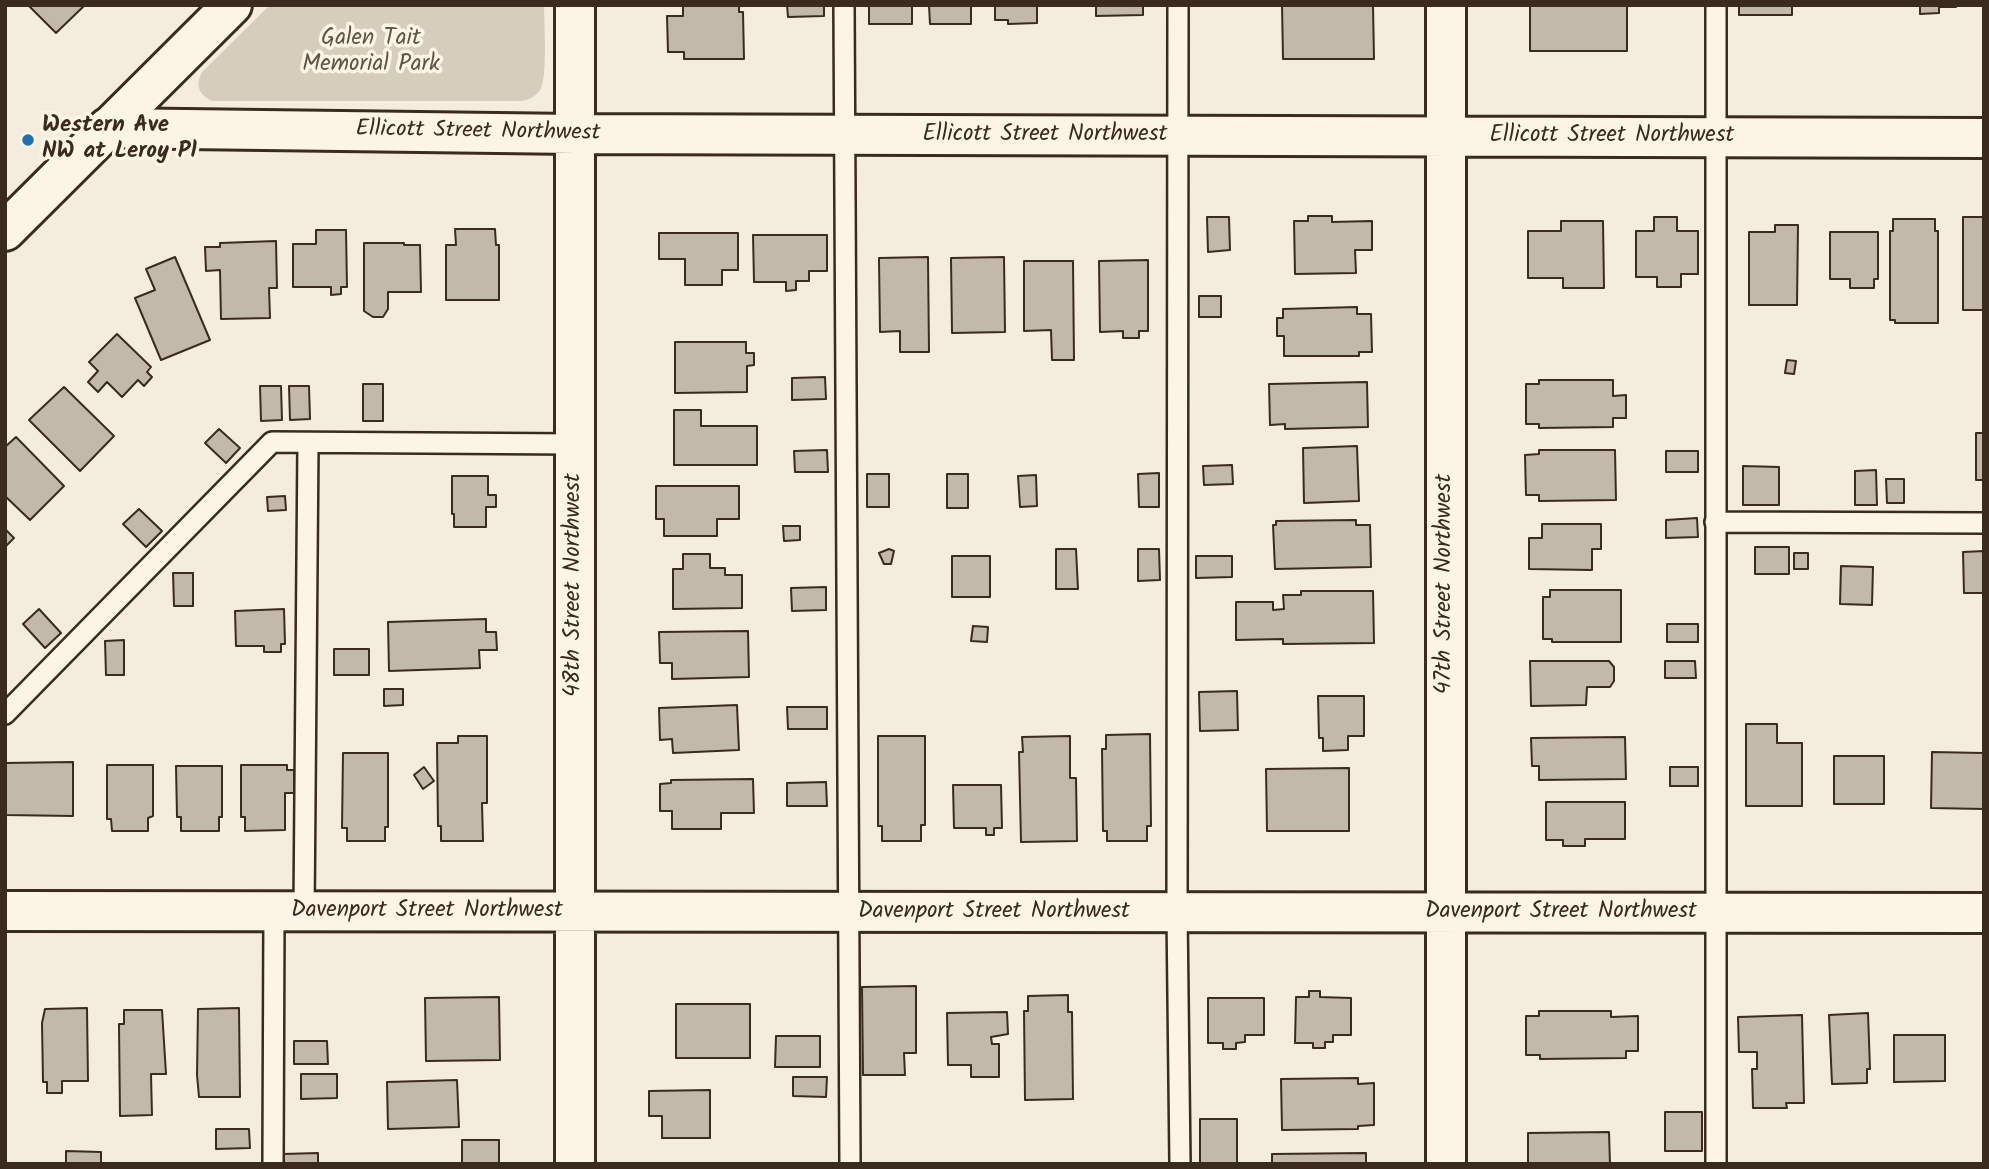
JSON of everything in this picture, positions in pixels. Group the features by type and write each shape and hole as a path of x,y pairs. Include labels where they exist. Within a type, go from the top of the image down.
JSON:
{"street":[{"path":"5,231 232,5"},
{"name":"48th Street Northwest","path":"575,5 575,1164"},
{"name":"47th Street Northwest","path":"1446,5 1446,1164"},
{"name":"Ellicott Street Northwest","path":"107,128 575,134 1984,138"},
{"name":"Davenport Street Northwest","path":"5,911 1984,913"}],"lane":[{"path":"844,5 850,1164"},
{"path":"1178,5 1177,913 1180,1164"},
{"path":"1716,5 1716,1164"},
{"path":"5,714 272,442 575,444"},
{"path":"273,1164 289,911 307,443"},
{"path":"1715,522 1984,523"}],"green space":[{"name":"Galen Tait Memorial Park","path":"270,5 544,5 545,62 540,90 536,95 521,101 208,99 201,93 199,85 202,72"}],"building":[{"path":"28,5 85,5 56,33"},
{"path":"683,5 739,5 739,12 743,12 744,59 684,59 684,52 668,52 667,16 683,16"},
{"path":"787,5 824,5 824,16 788,17"},
{"path":"869,5 912,5 912,24 869,24"},
{"path":"929,5 971,5 971,24 930,24"},
{"path":"995,5 1037,5 1037,23 1008,24 1008,20 995,20"},
{"path":"1096,5 1143,5 1143,15 1096,16"},
{"path":"1282,5 1373,5 1374,59 1283,59"},
{"path":"1530,5 1627,5 1627,51 1530,51"},
{"path":"1739,5 1792,5 1792,15 1739,15"},
{"path":"1956,5 1939,7 1939,13 1920,14 1920,6 1902,6"},
{"path":"1308,216 1332,216 1332,222 1372,221 1372,250 1355,250 1356,273 1295,274 1294,221 1308,221"},
{"path":"1207,217 1229,217 1230,250 1208,252"},
{"path":"1654,217 1677,217 1677,231 1698,231 1698,274 1681,274 1681,287 1657,287 1657,277 1636,277 1636,231 1654,231"},
{"path":"1963,217 1984,217 1984,310 1963,310"},
{"path":"1893,219 1935,219 1935,231 1938,231 1938,323 1895,323 1895,320 1890,320 1890,231 1893,231"},
{"path":"1561,221 1603,221 1604,288 1563,288 1563,278 1528,278 1528,231 1561,231"},
{"path":"1775,225 1798,225 1797,305 1749,305 1749,232 1775,232"},
{"path":"455,229 495,229 496,245 499,245 499,300 446,300 446,245 456,245"},
{"path":"316,230 346,230 347,287 341,287 341,294 331,295 331,287 293,287 293,244 316,244"},
{"path":"1830,232 1878,232 1878,279 1874,279 1874,288 1850,288 1850,279 1830,279"},
{"path":"659,233 738,233 738,270 722,270 722,285 685,285 685,259 659,259"},
{"path":"753,235 827,235 827,271 809,271 809,281 796,281 796,290 786,291 786,282 754,282"},
{"path":"276,241 277,288 269,288 270,318 221,319 220,270 206,271 205,247 220,247 220,243"},
{"path":"364,243 420,245 421,292 388,292 388,309 383,317 373,317 364,311"},
{"path":"175,257 210,340 161,360 135,298 155,290 146,269"},
{"path":"928,257 929,352 900,352 900,331 880,332 879,258"},
{"path":"1004,257 1005,332 952,333 951,258"},
{"path":"1148,260 1148,331 1139,331 1139,338 1123,338 1123,331 1100,332 1099,261"},
{"path":"1024,261 1073,261 1074,360 1052,360 1051,330 1024,331"},
{"path":"1199,296 1221,296 1221,317 1199,317"},
{"path":"1357,307 1357,314 1371,314 1372,352 1359,352 1359,356 1284,356 1284,336 1277,336 1277,318 1283,318 1283,309"},
{"path":"117,334 151,367 147,372 152,377 144,386 138,380 122,397 107,382 98,392 88,382 98,371 89,362"},
{"path":"675,342 746,342 746,353 754,353 754,365 747,366 747,392 675,393"},
{"path":"1787,360 1796,361 1794,374 1785,373"},
{"path":"825,377 826,399 792,400 792,378"},
{"path":"1539,380 1613,380 1613,396 1626,395 1626,418 1613,418 1613,427 1539,428 1539,424 1526,424 1526,384 1539,384"},
{"path":"1367,382 1368,427 1285,429 1285,424 1270,425 1269,384"},
{"path":"363,384 383,384 383,421 363,421"},
{"path":"260,386 281,386 282,420 261,421"},
{"path":"289,386 309,386 310,419 290,420"},
{"path":"64,387 114,436 80,471 29,420"},
{"path":"674,410 701,410 701,426 757,426 757,465 674,465"},
{"path":"219,429 240,448 226,463 205,443"},
{"path":"1976,433 1984,433 1984,480 1976,480"},
{"path":"16,437 64,486 30,520 5,496 5,447"},
{"path":"1357,446 1359,501 1304,503 1303,448"},
{"path":"827,450 828,472 795,472 794,451"},
{"path":"1539,450 1615,450 1616,500 1539,501 1539,495 1526,495 1525,455 1539,454"},
{"path":"1666,451 1698,451 1698,472 1666,472"},
{"path":"1232,465 1233,484 1204,485 1203,466"},
{"path":"1743,466 1779,467 1779,505 1743,505"},
{"path":"1876,470 1877,505 1855,505 1855,471"},
{"path":"1159,473 1159,507 1139,507 1138,474"},
{"path":"867,474 889,474 889,507 867,507"},
{"path":"947,474 968,474 968,508 947,508"},
{"path":"1036,475 1037,506 1020,507 1018,476"},
{"path":"452,476 488,476 488,495 496,495 496,507 486,507 486,527 454,527"},
{"path":"1886,479 1904,479 1904,503 1887,503"},
{"path":"656,486 739,486 739,519 717,519 717,536 664,536 664,519 656,519"},
{"path":"285,496 286,510 268,511 267,497"},
{"path":"139,509 162,531 146,547 123,524"},
{"path":"1697,518 1698,537 1666,538 1666,520"},
{"path":"1356,520 1356,525 1370,525 1371,567 1275,569 1273,525 1276,525 1276,521"},
{"path":"1542,524 1601,524 1601,549 1592,549 1592,570 1529,569 1529,538 1542,538"},
{"path":"783,526 800,526 800,540 784,541"},
{"path":"5,529 14,538 5,547"},
{"path":"1755,547 1789,547 1789,574 1755,574"},
{"path":"889,549 894,551 891,564 884,564 879,553"},
{"path":"1056,549 1076,549 1078,589 1056,589"},
{"path":"1138,549 1159,549 1160,580 1138,581"},
{"path":"1984,551 1984,593 1964,593 1963,552"},
{"path":"1794,553 1808,553 1808,569 1794,569"},
{"path":"683,554 710,554 710,568 725,568 725,575 742,575 742,608 673,609 673,569 683,569"},
{"path":"952,556 990,556 990,597 952,597"},
{"path":"1196,556 1232,556 1232,577 1196,578"},
{"path":"1841,566 1873,567 1872,605 1840,604"},
{"path":"173,573 193,573 193,606 174,606"},
{"path":"826,587 826,610 792,611 791,588"},
{"path":"1550,590 1621,590 1621,642 1552,642 1552,639 1543,639 1543,597 1550,597"},
{"path":"1301,591 1373,591 1374,643 1283,644 1283,639 1236,640 1236,602 1273,602 1273,610 1284,609 1283,595 1301,595"},
{"path":"39,609 61,633 45,648 23,624"},
{"path":"284,609 285,644 281,644 281,652 264,652 264,646 236,646 235,611"},
{"path":"486,619 486,632 496,632 497,650 479,650 480,668 389,671 388,622"},
{"path":"1667,624 1698,624 1698,642 1667,642"},
{"path":"973,626 988,627 987,642 971,641"},
{"path":"748,631 749,677 672,679 672,663 660,663 659,632"},
{"path":"124,640 124,675 106,675 105,641"},
{"path":"334,649 369,649 369,675 334,675"},
{"path":"1530,661 1609,661 1614,667 1614,681 1610,687 1587,687 1586,705 1531,706"},
{"path":"1665,661 1695,661 1696,678 1665,678"},
{"path":"384,689 403,689 403,705 384,706"},
{"path":"1237,691 1238,730 1200,731 1199,692"},
{"path":"1318,696 1364,696 1364,736 1348,736 1348,750 1323,751 1323,738 1319,738"},
{"path":"737,705 739,750 673,753 672,739 660,740 659,708"},
{"path":"787,707 827,707 827,729 788,729"},
{"path":"1746,724 1777,724 1777,743 1802,743 1802,806 1746,806"},
{"path":"1150,734 1151,826 1147,826 1147,841 1107,841 1107,831 1103,831 1102,749 1106,749 1106,735"},
{"path":"458,736 487,736 487,803 482,803 483,841 441,841 441,826 438,826 437,743 458,743"},
{"path":"878,736 925,736 925,825 921,825 921,841 882,841 882,826 878,826"},
{"path":"1070,736 1070,778 1076,778 1077,841 1021,842 1019,752 1023,752 1022,737"},
{"path":"1625,737 1626,779 1539,780 1539,766 1532,766 1531,738"},
{"path":"1932,752 1984,753 1984,809 1931,808"},
{"path":"343,753 388,753 388,827 385,827 385,841 347,841 347,828 342,828"},
{"path":"1834,756 1884,756 1884,804 1834,804"},
{"path":"73,762 73,816 5,815 5,763"},
{"path":"107,765 153,765 153,816 148,818 148,831 112,831 111,819 107,819"},
{"path":"241,765 287,765 287,770 294,770 294,793 285,793 285,830 245,831 245,817 241,817"},
{"path":"176,766 222,766 222,817 219,817 219,831 181,831 181,817 177,817"},
{"path":"424,767 434,781 423,789 414,775"},
{"path":"1670,767 1698,767 1698,786 1670,786"},
{"path":"1349,768 1349,831 1267,831 1266,769"},
{"path":"753,779 754,813 721,813 721,829 672,829 672,811 660,811 660,784 671,783 671,780"},
{"path":"826,782 827,806 787,806 787,783"},
{"path":"953,785 1001,785 1002,828 994,828 994,835 986,835 986,828 954,828"},
{"path":"1546,802 1625,802 1625,839 1585,839 1585,846 1563,846 1563,840 1546,840"},
{"path":"916,986 916,1053 904,1053 905,1075 863,1075 862,987"},
{"path":"1309,991 1320,991 1320,997 1351,998 1351,1035 1333,1035 1333,1042 1325,1042 1325,1048 1313,1048 1313,1043 1295,1043 1296,997 1309,997"},
{"path":"1068,995 1068,1012 1072,1012 1073,1099 1025,1100 1024,1011 1028,1011 1028,996"},
{"path":"499,997 500,1060 426,1061 425,998"},
{"path":"1208,998 1264,998 1264,1035 1245,1035 1245,1042 1236,1043 1236,1049 1223,1049 1223,1043 1208,1043"},
{"path":"676,1004 750,1004 750,1058 676,1058"},
{"path":"87,1008 88,1081 62,1081 62,1093 47,1093 47,1082 43,1082 42,1023 45,1009"},
{"path":"239,1008 240,1097 199,1097 198,1009"},
{"path":"124,1010 162,1010 166,1074 151,1074 152,1115 120,1116 119,1024 124,1024"},
{"path":"1539,1011 1611,1011 1611,1017 1638,1016 1638,1051 1626,1051 1626,1058 1540,1059 1540,1055 1526,1055 1526,1016 1539,1016"},
{"path":"1007,1012 1008,1034 991,1037 992,1044 999,1044 999,1077 971,1077 971,1065 948,1065 947,1013"},
{"path":"1868,1013 1870,1069 1867,1069 1867,1083 1832,1084 1829,1015"},
{"path":"1802,1015 1804,1103 1786,1103 1787,1108 1753,1108 1752,1069 1757,1069 1757,1052 1739,1052 1738,1017"},
{"path":"1894,1035 1945,1035 1945,1081 1894,1082"},
{"path":"776,1036 820,1036 820,1067 775,1067"},
{"path":"294,1041 327,1041 328,1064 294,1064"},
{"path":"301,1074 337,1074 337,1098 301,1099"},
{"path":"793,1077 827,1077 826,1097 793,1096"},
{"path":"1358,1078 1358,1084 1374,1083 1374,1125 1358,1126 1358,1129 1282,1130 1281,1079"},
{"path":"457,1080 459,1127 388,1129 387,1082"},
{"path":"710,1090 710,1138 662,1138 662,1116 649,1116 649,1091"},
{"path":"1665,1112 1702,1112 1702,1151 1665,1151"},
{"path":"1200,1119 1237,1119 1237,1164 1200,1164"},
{"path":"216,1129 249,1129 250,1148 216,1149"},
{"path":"1609,1132 1610,1164 1528,1164 1528,1133"},
{"path":"462,1140 499,1140 499,1164 462,1164"},
{"path":"66,1151 101,1152 101,1164 66,1164"},
{"path":"318,1153 318,1164 283,1164 283,1154"},
{"path":"1366,1153 1366,1164 1272,1164 1272,1154"}],"place":[{"name":"Western Ave NW at Leroy Pl","path":"28,140"}]}
